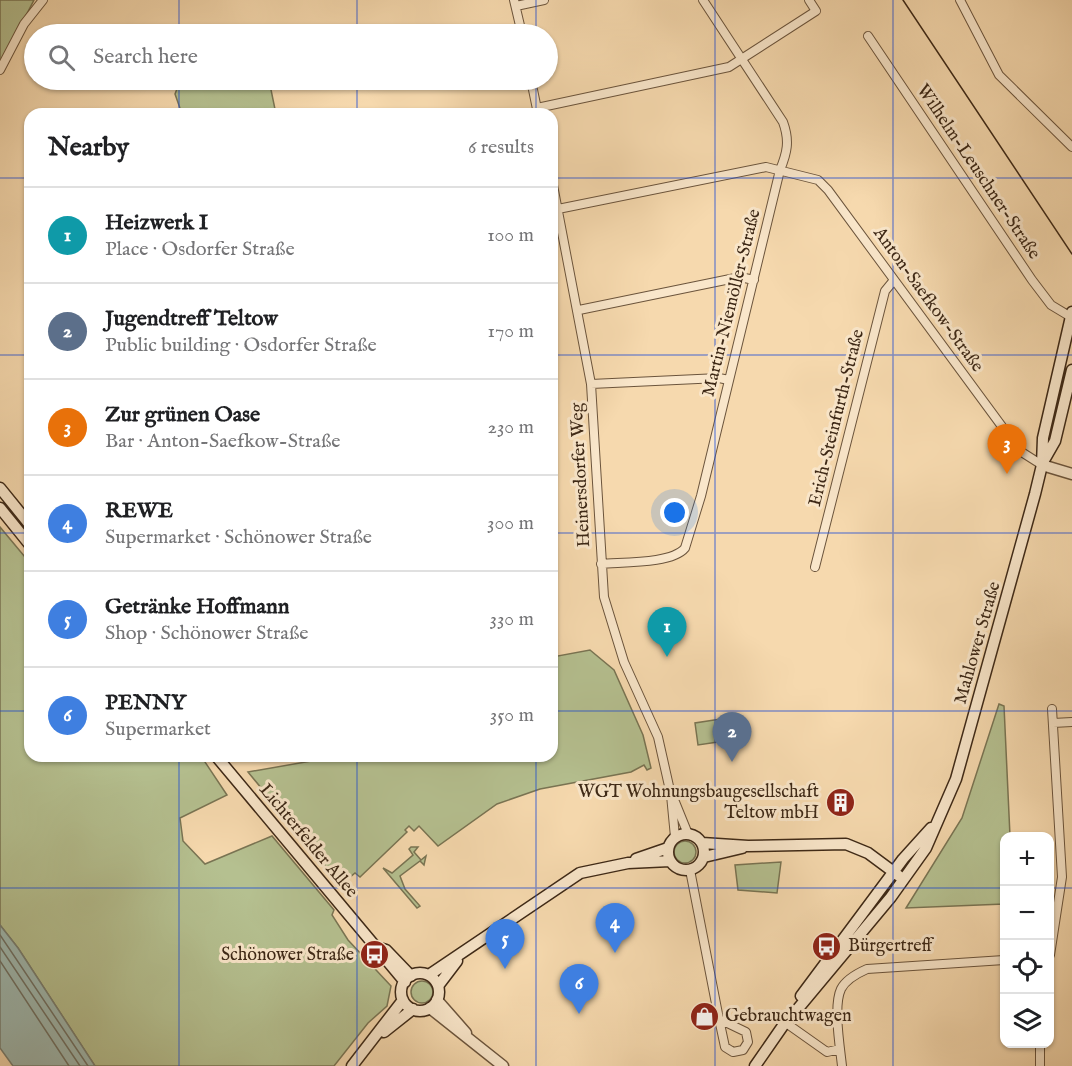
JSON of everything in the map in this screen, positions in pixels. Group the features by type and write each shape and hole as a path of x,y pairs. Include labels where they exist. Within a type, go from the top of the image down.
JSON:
{"main road":[{"name":"Mahlower Straße","path":"1042,465 1043,438 1072,314"},
{"name":"Mahlower Straße","path":"786,1023 904,880 926,848 933,826 956,779 1042,465 1054,441 1072,370"},
{"path":"1042,465 1072,474"},
{"path":"0,488 24,518"},
{"path":"0,508 24,538"},
{"name":"Lichterfelder Allee","path":"221,762 376,946 386,950 408,979"},
{"name":"Mahlower Straße","path":"756,1066 786,1023 810,982 893,871 933,826"},
{"path":"352,1066 403,1000 408,979 429,975 461,956 565,881 596,868 628,862 668,848 675,837 688,834 702,843 748,846 846,844 868,853 904,880"},
{"path":"668,848 670,861 678,869 690,870 699,865 704,856 702,843"},
{"path":"704,856 748,846"},
{"path":"628,862 670,861"},
{"path":"434,1004 438,986 461,956"},
{"path":"429,975 438,986"},
{"path":"403,1000 412,1009"},
{"path":"372,1042 412,1009 434,1004"},
{"path":"434,1004 503,1066"}],"street":[{"path":"24,24 43,0"},
{"path":"520,24 515,3 544,0"},
{"name":"Martin-Niemöller-Straße","path":"601,564 665,558 680,555 685,548 780,170 786,156 789,136 783,123 703,0"},
{"path":"551,108 729,67 816,11 809,0"},
{"path":"960,0 999,75 1072,147"},
{"path":"0,70 24,25"},
{"name":"Wilhelm-Leuschner-Straße","path":"868,36 1032,280 1051,305 1072,314"},
{"path":"533,90 537,108"},
{"name":"Anton-Saefkow-Straße","path":"558,209 766,167 810,177 824,183 1020,451 1042,465"},
{"name":"Heinersdorfer Weg","path":"558,209 579,310 591,384 601,564 608,615 624,662 655,728 671,795"},
{"path":"579,310 740,277 754,280"},
{"name":"Erich-Steinfurth-Straße","path":"815,567 885,291 894,280"},
{"path":"591,384 719,378 729,380"},
{"path":"1052,709 1062,877 1052,940"},
{"path":"1053,723 1072,722"},
{"path":"671,795 688,834"},
{"path":"671,795 675,837"},
{"path":"690,870 719,1019 725,1047 733,1052 743,1050 748,1042 746,1032 719,1019"},
{"path":"842,1066 838,1017 841,989 853,975 867,969 1000,960"},
{"path":"786,1023 827,1052 840,1049"},
{"path":"1040,1048 1040,1066"}],"green space":[{"path":"0,0 34,0 0,66"},
{"path":"177,90 271,90 275,108 180,108 175,94"},
{"path":"0,527 24,556 24,762 205,762 227,795 180,818 183,841 205,864 272,836 334,910 332,915 348,940 391,986 387,1006 368,1023 334,1066 95,1066 18,948 0,925"},
{"path":"590,650 614,670 643,735 651,768 647,770 644,765 631,772 540,789 497,804 438,846 419,826 414,831 409,826 405,830 407,832 360,877 355,873 341,885 248,772 306,762 558,762 558,656"},
{"path":"999,704 1004,706 1010,832 1000,832 1000,904 906,908 962,818"},
{"path":"727,718 731,740 698,745 695,723"},
{"path":"685,841 693,844 696,852 693,860 685,863 677,860 674,852 677,844"},
{"path":"418,847 414,852 421,860 426,856 424,865 420,861 400,876 405,889 420,906 417,908 383,868 392,873 413,855 409,849"},
{"path":"781,862 777,893 738,890 735,865"},
{"path":"422,981 430,984 433,992 430,1000 422,1003 414,1000 411,992 414,984"}],"water":[{"path":"0,925 18,948 95,1066 13,1066 0,1048"}],"tram line":[{"path":"903,0 1072,254"}],"place":[{"name":"Zur grünen Oase","path":"1007,474"},
{"name":"Heizwerk I","path":"667,657"},
{"name":"Jugendtreff Teltow","path":"732,762"},
{"name":"WGT Wohnungsbaugesellschaft Teltow mbH","path":"840,802"},
{"name":"Bürgertreff","path":"827,946"},
{"name":"REWE","path":"615,953"},
{"name":"Schönower Straße","path":"375,955"},
{"name":"Getränke Hoffmann","path":"505,969"},
{"name":"PENNY","path":"579,1014"},
{"name":"Gebrauchtwagen","path":"704,1016"}]}
